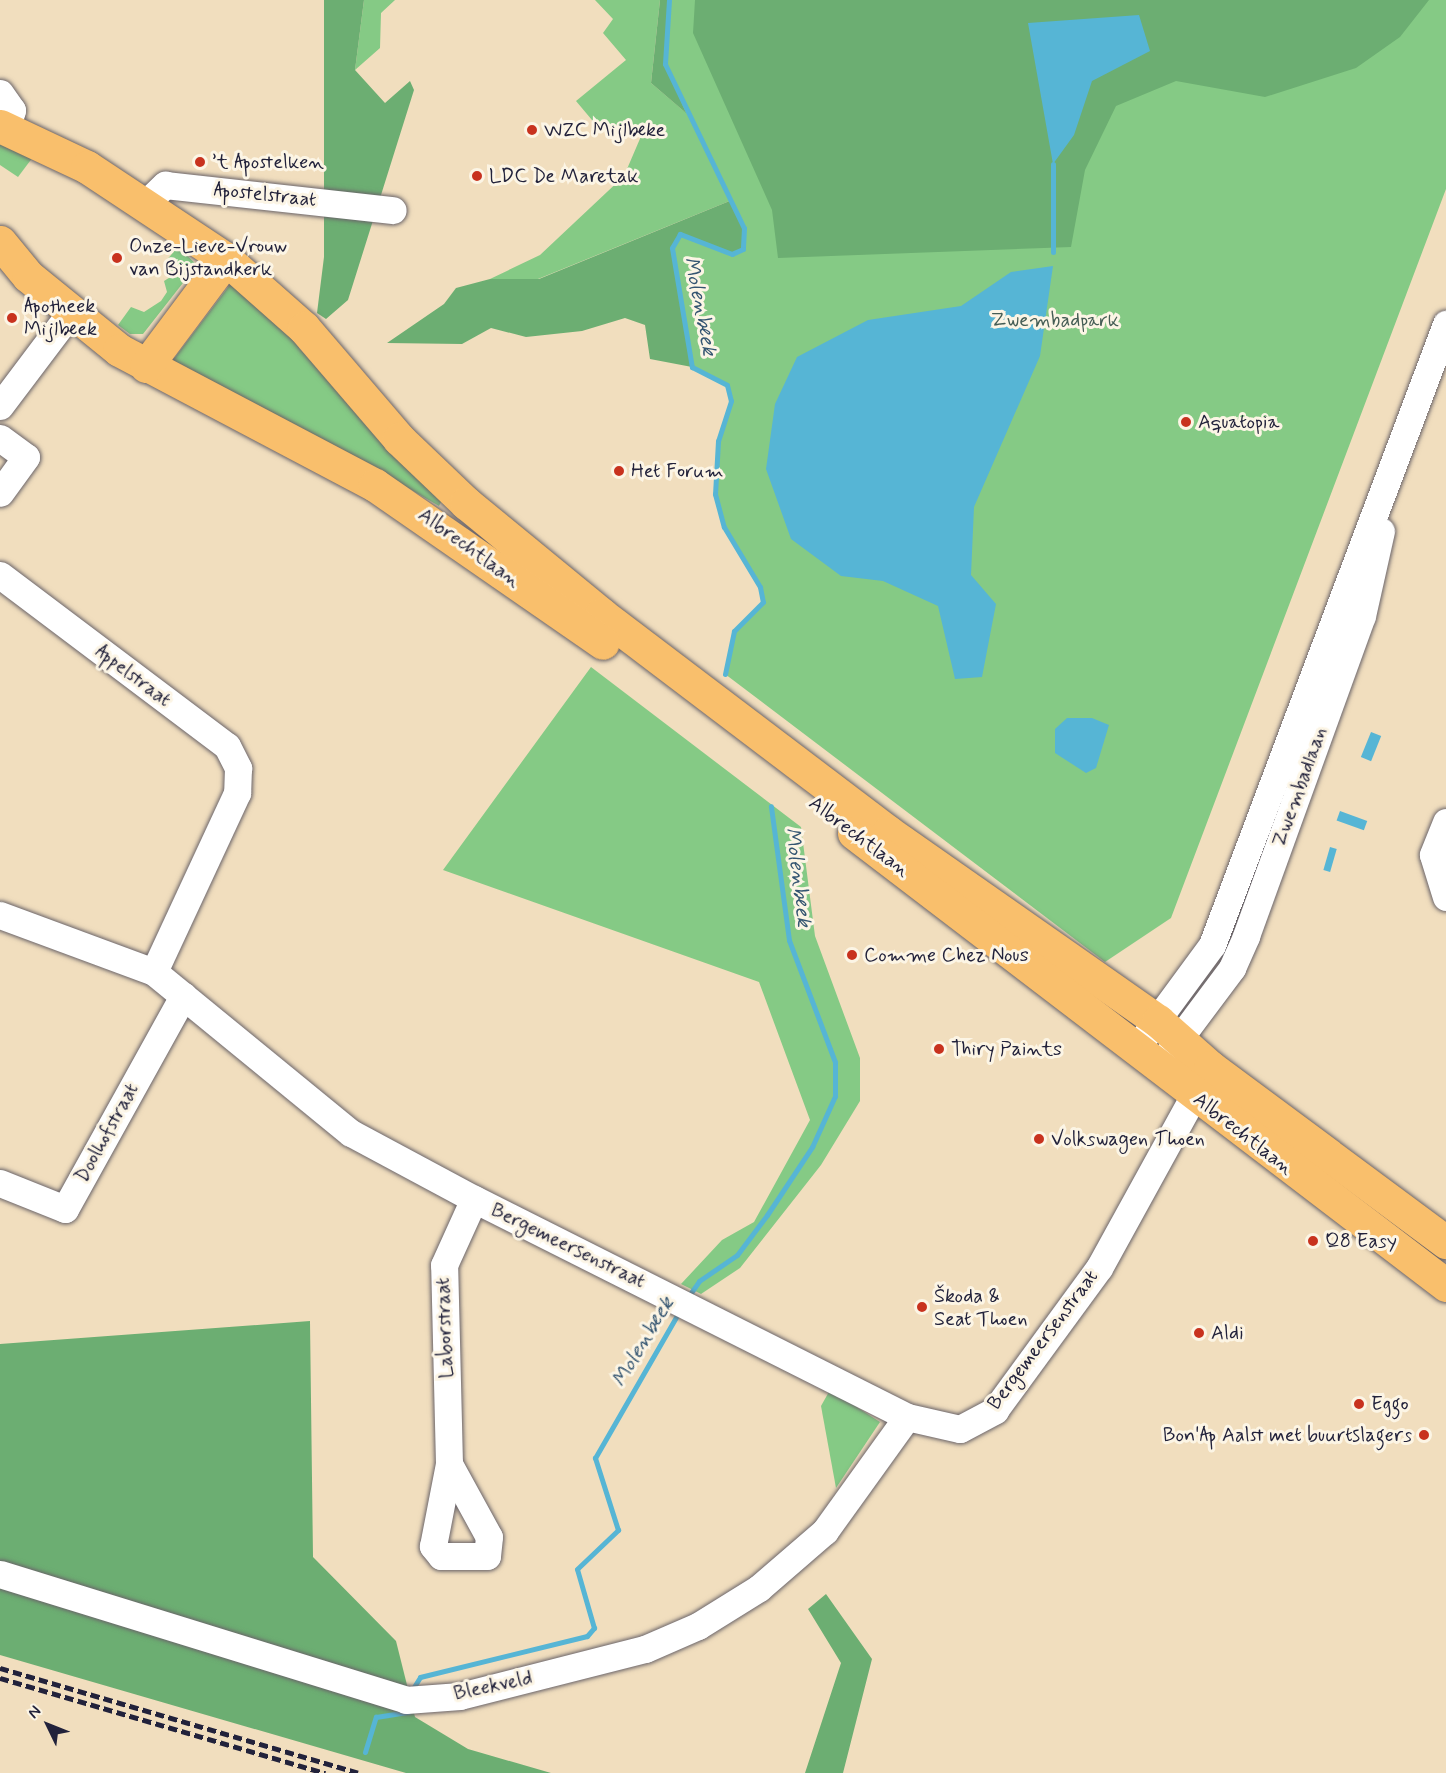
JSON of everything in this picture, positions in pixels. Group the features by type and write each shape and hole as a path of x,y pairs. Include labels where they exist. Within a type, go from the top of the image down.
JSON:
{"main road":[{"name":"Albrechtlaan","path":"3,127 87,167 226,259 304,328 399,439 466,503 592,608 888,832 1169,1029 1210,1067 1446,1242"},
{"name":"Albrechtlaan","path":"0,242 70,313 146,366 251,419 433,521 1148,1055 1193,1094 1446,1285"},
{"path":"146,366 226,259"}],"street":[{"path":"0,93 12,110 3,127"},
{"name":"Apostelstraat","path":"145,204 165,185 393,210"},
{"path":"0,406 70,313"},
{"name":"Zwembadlaan","path":"1148,1055 1169,1029 1232,968 1247,895 1320,655 1388,486 1446,324"},
{"path":"0,438 26,457 0,493"},
{"name":"Zwembadlaan","path":"1247,895 1304,777 1362,616 1388,486"},
{"name":"Appelstraat","path":"0,575 227,746 238,768 237,793 154,972"},
{"path":"1304,777 1300,763 1336,661 1320,655"},
{"path":"1446,822 1434,855 1446,897"},
{"name":"Bergemeersenstraat","path":"0,915 154,972 351,1132 474,1199 907,1417 960,1429 995,1410 1099,1268 1193,1094 1210,1067"},
{"name":"Doolhofstraat","path":"0,1183 65,1209 183,996"},
{"name":"Laborstraat","path":"449,1464 444,1265 474,1199"},
{"name":"Bleekveld","path":"0,1574 406,1700 460,1696 645,1649 698,1626 759,1588 817,1540 907,1417"}],"green space":[{"path":"324,0 364,0 355,70 385,103 410,81 414,90 348,300 326,319 317,313 324,257"},
{"path":"364,0 395,0 381,13 380,48 355,70"},
{"name":"Zwembadpark","path":"595,0 660,0 651,83 685,112 665,64 669,0 1446,0 1446,189 1171,918 1105,962 725,674 734,631 763,601 760,587 724,527 715,494 718,441 731,401 727,385 692,367 672,248 680,234 731,254 744,228 732,200 538,279 490,279 540,255 624,176 645,127 597,126 576,101 626,60 603,33 613,19"},
{"path":"660,0 671,0 665,64 686,113 651,83"},
{"path":"695,0 1429,0 1400,37 1356,68 1265,97 1176,81 1116,106 1085,170 1071,247 778,258 772,210 693,33"},
{"path":"0,144 36,153 18,177 0,165"},
{"path":"732,200 744,228 743,249 732,254 680,234 672,248 692,367 650,359 645,325 625,318 582,331 526,337 491,328 462,344 387,343 444,304 456,288 490,279 539,279"},
{"path":"178,247 197,265 143,334 130,334 118,325 131,307 144,312 161,301 167,292 164,281 172,276 164,263"},
{"path":"232,282 278,312 300,349 442,500 439,506 379,471 167,368"},
{"path":"591,667 801,827 815,936 860,1058 860,1101 821,1165 740,1268 701,1294 681,1284 722,1240 754,1222 810,1120 759,982 443,870"},
{"path":"310,1321 313,1557 396,1641 415,1717 468,1749 551,1773 406,1773 0,1655 0,1344"},
{"path":"830,1390 880,1422 836,1488 821,1406"},
{"path":"826,1594 872,1659 843,1773 805,1773 841,1663 808,1609"}],"water":[{"path":"1139,15 1150,51 1092,81 1074,135 1053,164 1028,23"},
{"path":"1053,266 1040,356 974,507 971,575 996,604 982,677 955,679 938,606 883,581 841,576 791,539 766,469 775,404 797,357 868,320 961,306 1011,272"},
{"path":"1067,718 1092,718 1109,725 1096,768 1086,773 1055,753 1055,729"},
{"path":"1371,732 1381,736 1371,761 1361,757"},
{"path":"1340,811 1367,821 1364,830 1337,820"},
{"path":"1330,847 1337,849 1330,872 1323,870"}],"waterway":[{"name":"Molenbeek","path":"669,0 665,64 744,228 743,249 732,254 680,234 672,248 692,367 727,385 731,401 718,441 715,494 724,527 760,587 763,602 734,631 725,674"},
{"path":"1053,164 1053,252"},
{"name":"Molenbeek","path":"688,1297 699,1281 737,1255 767,1215 812,1147 835,1096 835,1062 789,940 771,806"},
{"name":"Molenbeek","path":"412,1690 420,1677 587,1636 594,1628 577,1569 618,1530 595,1458 680,1310"},
{"name":"Molenbeek","path":"365,1752 376,1717 409,1712"}],"railway":[{"path":"0,1668 358,1773"},
{"path":"0,1678 325,1773"}],"place":[{"name":"WZC Mijlbeke","path":"532,130"},
{"name":"’t Apostelken","path":"200,162"},
{"name":"LDC De Maretak","path":"477,176"},
{"name":"Onze-Lieve-Vrouw van Bijstandkerk","path":"117,258"},
{"name":"Apotheek Mijlbeek","path":"12,318"},
{"name":"Aquatopia","path":"1186,422"},
{"name":"Het Forum","path":"619,471"},
{"name":"Comme Chez Nous","path":"852,955"},
{"name":"Thiry Paints","path":"939,1049"},
{"name":"Volkswagen Thoen","path":"1039,1139"},
{"name":"Q8 Easy","path":"1313,1241"},
{"name":"Škoda & Seat Thoen","path":"922,1307"},
{"name":"Aldi","path":"1199,1333"},
{"name":"Eggo","path":"1359,1404"},
{"name":"Bon'Ap Aalst met buurtslagers","path":"1424,1435"}]}
